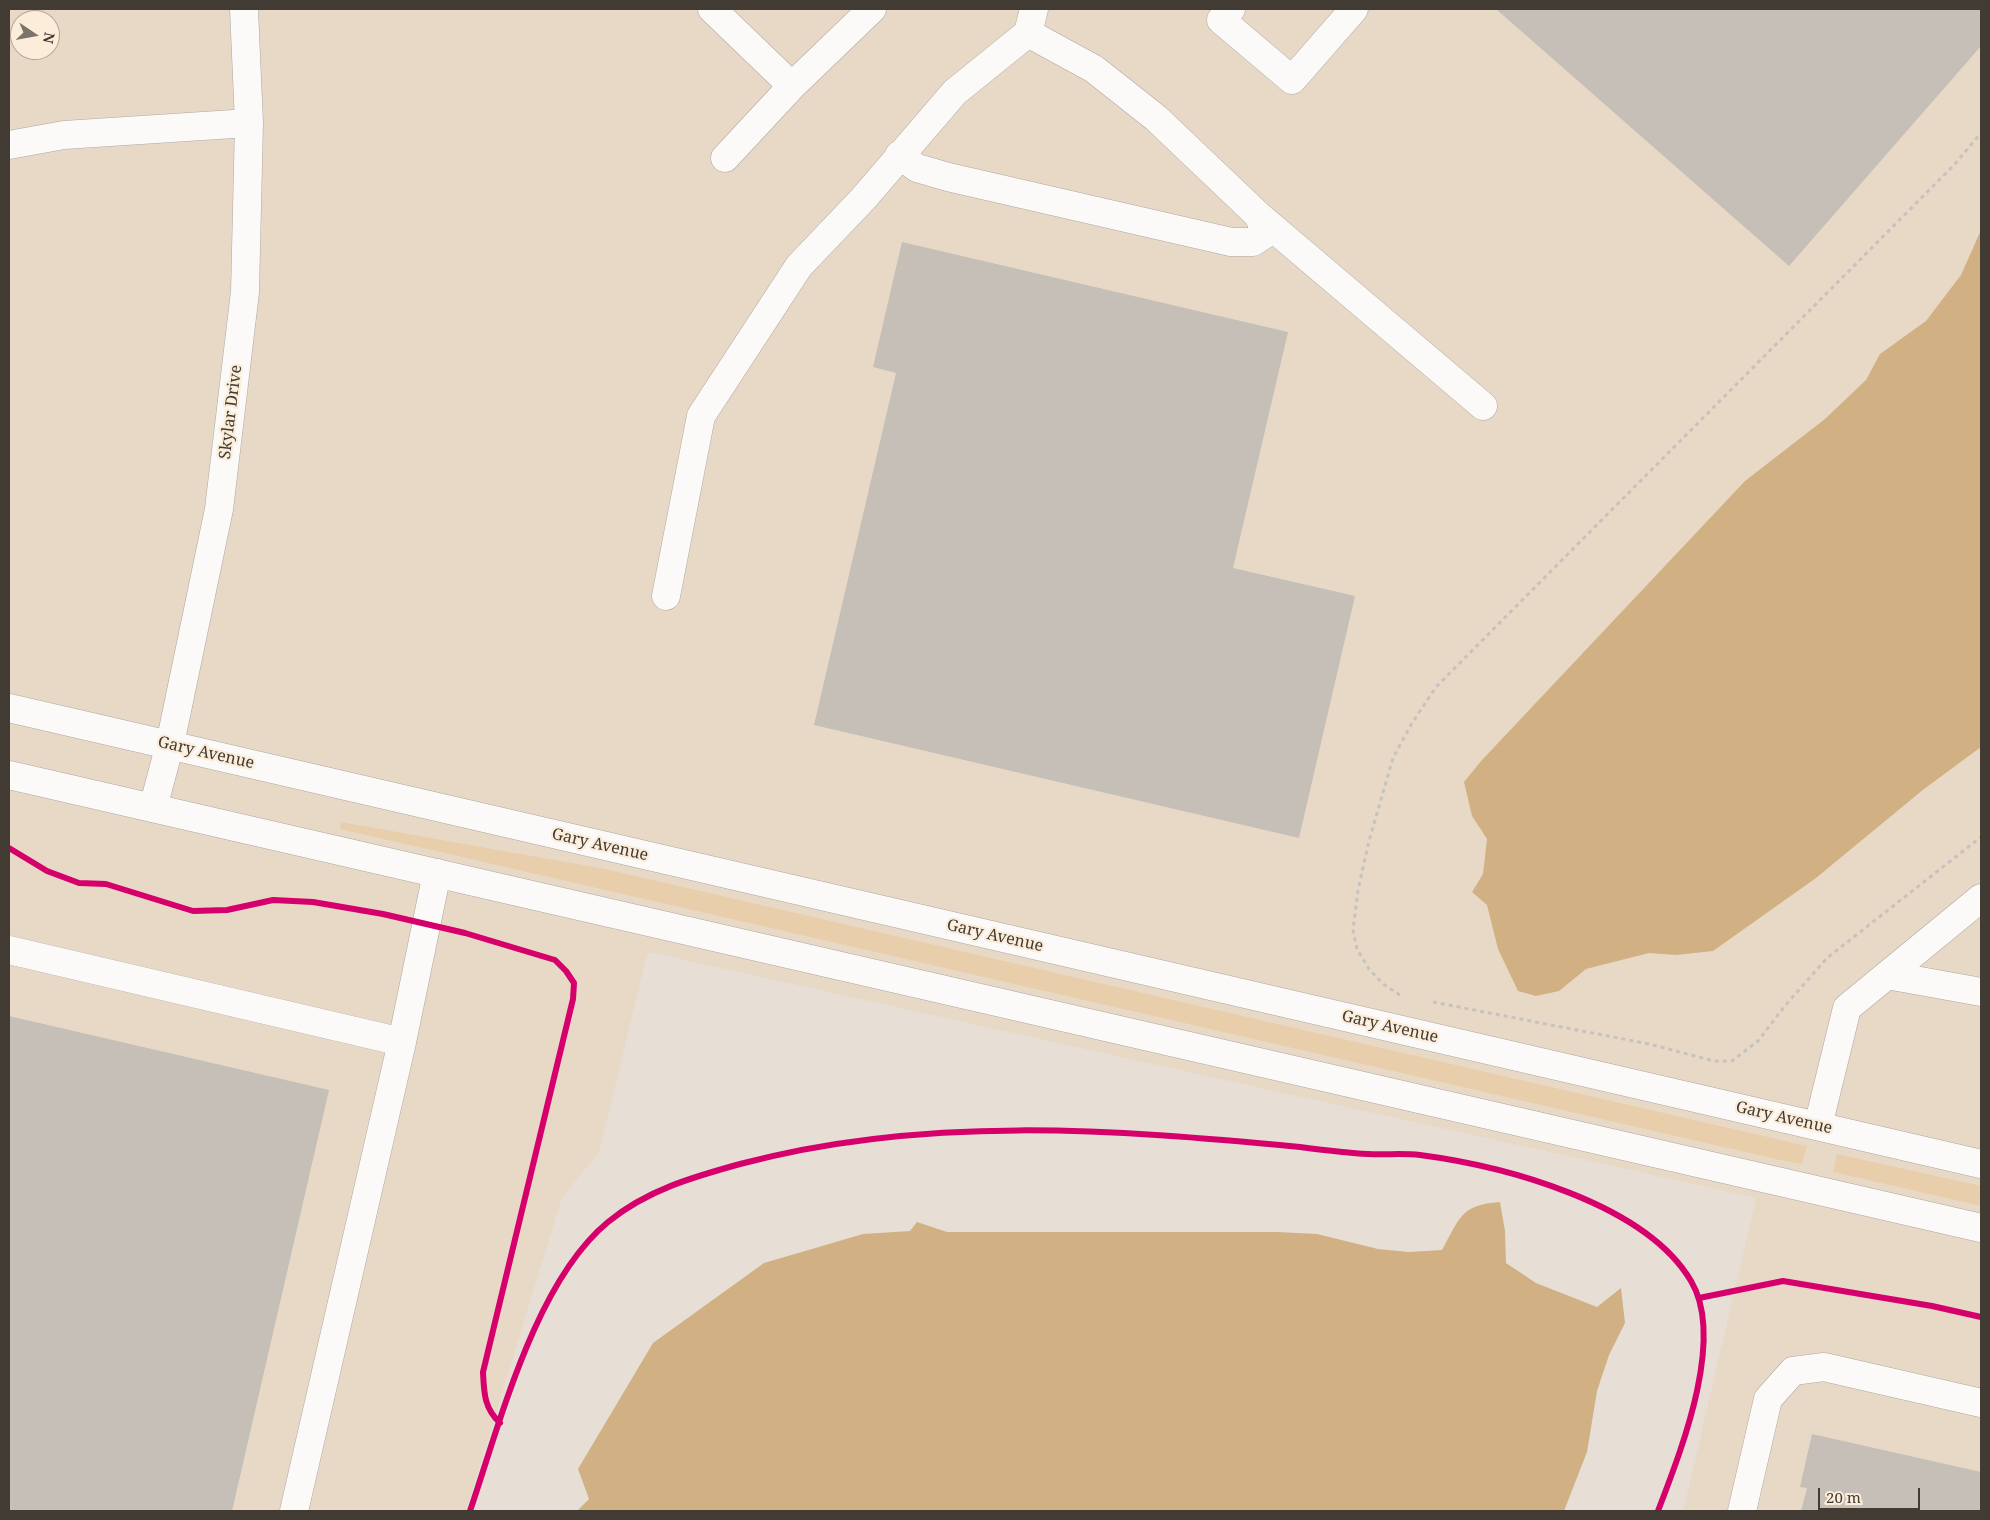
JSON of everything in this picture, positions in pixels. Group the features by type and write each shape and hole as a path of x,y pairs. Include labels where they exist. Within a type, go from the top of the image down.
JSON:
{"main road":[{"name":"Skylar Drive","path":"153,808 170,744 219,509 245,292 249,123 244,9"},
{"path":"712,9 792,86"},
{"path":"725,158 792,86 872,9"},
{"path":"1231,9 1221,20 1292,80 1354,9"},
{"path":"666,596 700,416 799,266 863,198 955,92 1031,21 1156,118 1259,216 1483,406"},
{"path":"9,145 64,135 249,123"},
{"path":"899,156 918,168 948,177 1231,242 1253,242 1265,234 1259,216"},
{"name":"Gary Avenue","path":"9,708 1981,1164"},
{"path":"9,775 1981,1228"},
{"path":"294,1511 402,1042 437,873"},
{"path":"1818,1126 1847,1008 1981,898"},
{"path":"9,950 402,1042"},
{"path":"1887,975 1981,992"},
{"path":"1742,1511 1768,1399 1793,1371 1824,1367 1981,1403"}],"path":[{"path":"1406,996 1399,995 1383,984 1369,969 1357,949 1353,930 1369,841 1393,758 1412,723 1436,687 1940,180 1981,133"},
{"path":"1428,1002 1649,1044 1714,1061 1732,1061 1758,1041 1784,1007 1827,958 1981,837"}],"shaded area":[{"path":"9,9 1981,9 1981,1511 1683,1511 1756,1198 648,952 599,1152 562,1198 466,1511 9,1511"},
{"path":"1981,230 1981,747 1924,789 1816,878 1713,951 1676,955 1649,953 1586,969 1559,991 1536,996 1518,991 1498,949 1487,905 1472,892 1483,874 1487,839 1472,816 1464,782 1482,760 1745,481 1825,419 1866,380 1880,354 1926,321 1961,275"},
{"path":"341,822 605,869 1807,1146 1802,1164 1780,1160 340,829"},
{"path":"1837,1154 1981,1186 1981,1206 1833,1172"},
{"path":"1500,1202 1505,1231 1506,1263 1536,1283 1597,1307 1621,1288 1625,1323 1609,1355 1597,1391 1587,1452 1564,1511 577,1511 589,1499 578,1469 653,1343 764,1263 863,1234 910,1231 917,1222 947,1232 1277,1232 1317,1234 1378,1249 1409,1252 1442,1250 1458,1222 1469,1210 1477,1206"}],"building":[{"path":"1496,9 1981,9 1981,46 1789,266"},
{"path":"902,242 1288,332 1233,568 1355,596 1299,838 814,725 896,373 873,367"},
{"path":"9,1016 329,1090 232,1511 9,1511"},
{"path":"1812,1434 1981,1472 1981,1511 1801,1511 1807,1488 1800,1487"}],"cycle path":[{"path":"9,848 47,871 79,883 106,884 193,911 227,910 273,900 313,902 383,914 465,933 555,960 566,971 574,983 573,999 483,1372 486,1400 491,1412 500,1423"},
{"path":"470,1511 508,1397 540,1317 560,1280 582,1248 608,1222 623,1211 655,1193 705,1174 809,1148 878,1138 948,1132 1019,1130 1160,1135 1351,1153 1420,1155 1454,1160 1531,1179 1570,1193 1607,1210 1641,1230 1670,1254 1691,1281 1701,1305 1704,1333 1702,1364 1696,1396 1677,1459 1658,1511"},
{"path":"1699,1298 1783,1281 1932,1306 1981,1317"}]}
